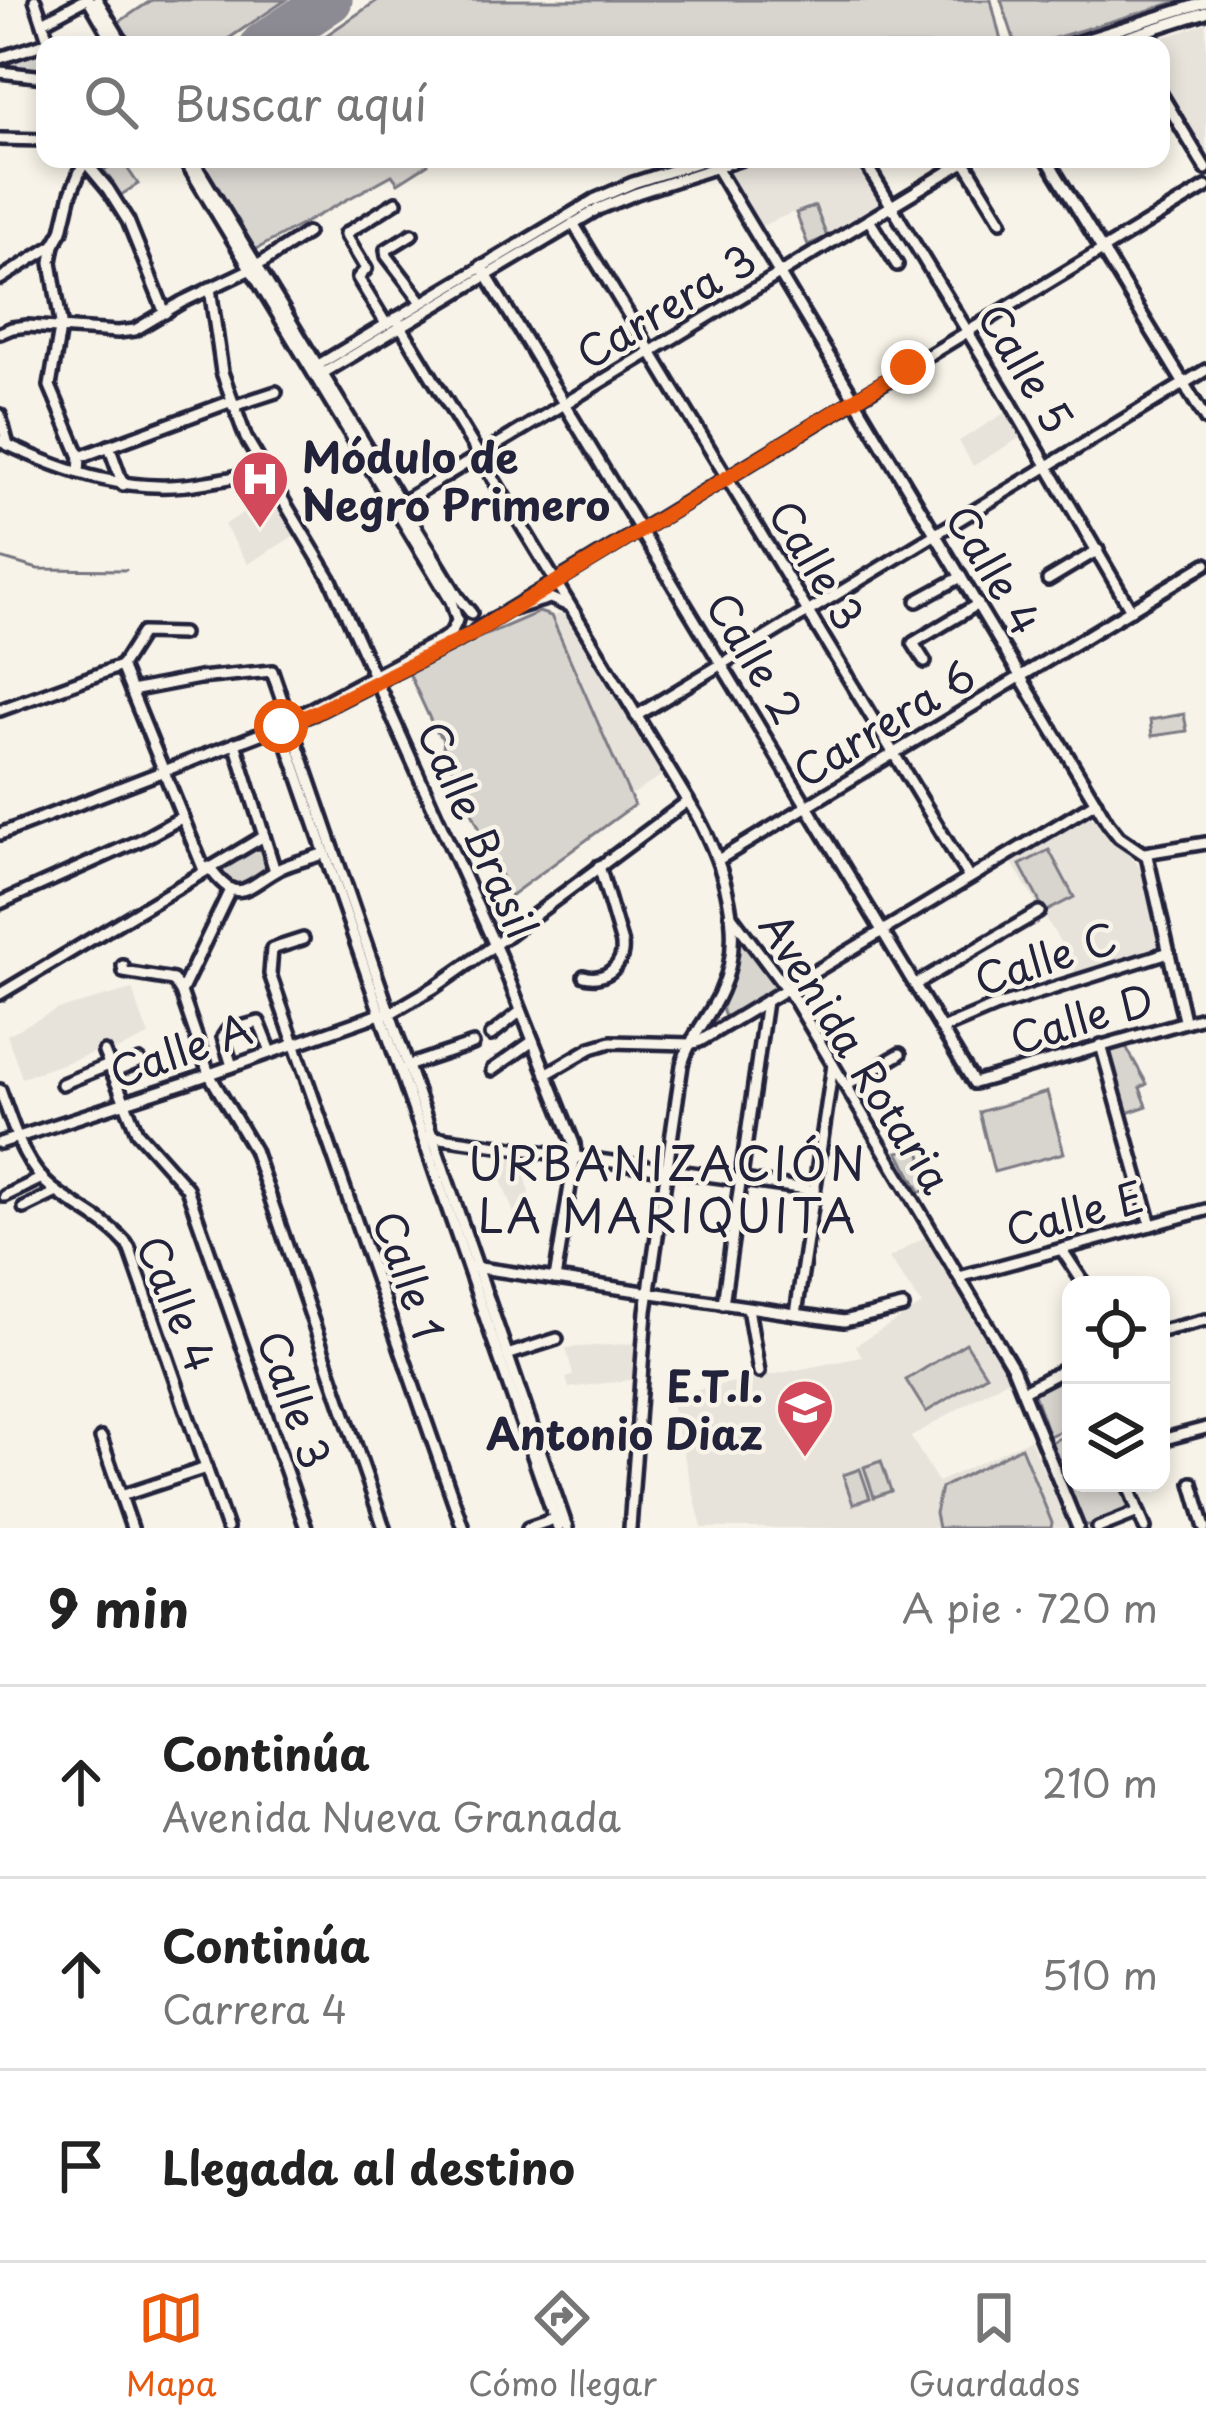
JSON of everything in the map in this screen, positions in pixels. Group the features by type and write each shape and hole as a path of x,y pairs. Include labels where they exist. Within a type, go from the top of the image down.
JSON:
{"street":[{"path":"35,0 47,36"},
{"path":"43,22 90,0 113,36"},
{"path":"1129,36 1206,2"},
{"path":"1130,36 1206,12"},
{"path":"0,58 36,48"},
{"path":"0,72 36,76"},
{"path":"1170,109 1206,169"},
{"path":"0,139 36,140"},
{"path":"79,473 80,457 50,386 61,328 51,262 81,168"},
{"path":"91,168 128,221 165,313"},
{"path":"193,168 397,505 451,601 458,631 472,632"},
{"path":"316,372 594,200 633,183 689,168"},
{"path":"394,323 422,302 573,223 697,168"},
{"name":"Calle 4","path":"716,168 1096,802 1119,837 1144,853 1184,1020"},
{"name":"Calle 5","path":"868,168 1131,610"},
{"name":"Carrera 3","path":"397,505 954,168"},
{"path":"971,168 1001,221"},
{"path":"1052,168 1206,420"},
{"path":"376,677 472,632 1206,187"},
{"path":"396,202 345,234 366,269 358,278 394,323 555,582"},
{"path":"869,220 897,266"},
{"name":"Calle 3","path":"573,223 969,878"},
{"path":"0,333 17,327 128,332 308,233"},
{"path":"412,234 386,250 422,302"},
{"path":"0,279 54,244"},
{"name":"Calle 2","path":"484,270 974,1083"},
{"name":"Calle Brasil","path":"210,288 220,362 232,404 261,468 322,563 376,677 494,945 574,1144 555,1279"},
{"path":"636,716 1206,370"},
{"path":"80,457 277,392"},
{"path":"0,415 4,443 38,460 123,485 177,487 261,468"},
{"path":"109,446 123,485"},
{"path":"397,505 478,622 472,632"},
{"path":"1048,580 1098,550"},
{"name":"Carrera 6","path":"718,860 1206,564"},
{"path":"917,601 961,577"},
{"name":"Avenida Rotaria","path":"555,582 707,835 730,914 787,987 1013,1368 1078,1528"},
{"path":"0,834 315,713 448,635 462,614 506,611 550,598 561,601 575,616"},
{"path":"925,662 914,643 978,604"},
{"path":"0,710 121,666 142,633 182,634"},
{"path":"121,666 181,818 207,869 230,890 239,891 275,871 325,854"},
{"path":"131,691 272,671 325,854 407,1066 427,1136"},
{"path":"285,725 561,1523"},
{"path":"236,742 275,871"},
{"name":"Calle A","path":"0,1143 385,1014 435,988 688,801"},
{"path":"546,1074 610,1042 690,1045 1096,802"},
{"path":"0,903 181,818"},
{"path":"0,994 264,836"},
{"path":"1144,853 1206,843"},
{"path":"584,976 605,974 624,952 599,866"},
{"path":"181,992 230,890"},
{"path":"916,984 1039,912"},
{"path":"725,1027 716,1019 731,958 730,914"},
{"name":"Calle 1","path":"304,940 272,949 271,970 463,1528"},
{"name":"Calle C","path":"942,1029 994,1006 1169,952"},
{"path":"123,966 124,972 173,980 181,992 209,1074 254,1150 384,1528"},
{"path":"630,1528 649,1294 682,1065 718,999"},
{"path":"723,1304 766,1001"},
{"path":"491,1034 521,1011"},
{"name":"Calle D","path":"974,1083 1206,1016"},
{"path":"232,1066 223,1037 227,1031 259,1022 271,1052"},
{"path":"492,1070 533,1041"},
{"path":"407,1066 473,1044"},
{"path":"1101,1046 1151,1225"},
{"name":"Calle 3","path":"104,1052 137,1132 188,1189 306,1528"},
{"path":"846,1086 900,1054"},
{"path":"62,1084 140,1061"},
{"path":"796,1314 833,1064"},
{"name":"Calle 4","path":"0,1090 17,1138 42,1178 129,1247 227,1528"},
{"path":"427,1136 814,1190"},
{"path":"5,1196 42,1178"},
{"path":"24,1208 57,1192"},
{"name":"Calle E","path":"959,1277 1206,1210"},
{"path":"1062,1250 1079,1276"},
{"path":"472,1267 844,1321 902,1307"},
{"path":"472,1267 507,1355 561,1523"},
{"path":"748,1308 759,1372"},
{"path":"1170,1329 1206,1320"},
{"path":"507,1355 557,1340"},
{"path":"1023,1391 1062,1371"},
{"path":"1170,1438 1206,1428"},
{"path":"101,1438 132,1528"},
{"path":"121,1496 206,1468"},
{"path":"1192,1483 1205,1528"},
{"path":"1130,1492 1144,1528"},
{"path":"1098,1528 1138,1512"},
{"path":"528,1528 561,1523"}],"shaded area":[{"path":"152,0 286,0 232,36 123,36 116,24"},
{"path":"378,0 991,0 1000,36 325,36"},
{"path":"1001,0 1183,0 1061,36 1013,36"},
{"path":"1206,23 1206,154 1170,93 1169,36"},
{"path":"36,54 36,71 0,69 0,64"},
{"path":"127,168 138,184 121,195 104,170"},
{"path":"203,168 422,168 398,183 392,175 253,251"},
{"path":"741,168 860,168 882,206 808,250 794,212 759,227 728,172"},
{"path":"815,206 827,237 808,245 796,213"},
{"path":"1008,411 1023,436 973,466 959,441"},
{"name":"Módulo de Negro Primero","path":"270,496 297,534 248,564 224,525"},
{"path":"539,612 551,616 634,805 510,896 443,748 444,740 407,669"},
{"path":"567,612 664,774 630,796 551,616"},
{"path":"1184,714 1187,731 1152,736 1150,720"},
{"path":"1087,817 1095,817 1144,873 1162,949 1076,975 1012,863"},
{"path":"260,847 265,875 244,884 224,879 225,865"},
{"path":"1049,850 1074,897 1045,912 1020,865"},
{"path":"740,935 774,979 775,988 725,1018 722,1008 736,967"},
{"path":"132,989 149,1036 110,1053 107,1048 22,1078 7,1035 56,1010"},
{"path":"1125,1045 1147,1084 1140,1088 1147,1106 1124,1114 1107,1050"},
{"path":"1047,1092 1064,1153 994,1172 979,1112"},
{"path":"919,1147 931,1189 920,1192 898,1152"},
{"path":"500,1152 523,1155 533,1222 516,1219 498,1172"},
{"path":"927,1236 1010,1378 911,1437 938,1482 1030,1439 1068,1528 702,1528 669,1395 862,1357 856,1345 922,1305 889,1258"},
{"path":"638,1343 635,1379 569,1388 566,1378 573,1375 566,1348"},
{"path":"966,1343 986,1375 926,1412 906,1380"},
{"path":"1062,1376 1062,1430 1049,1436 1033,1391"},
{"path":"1062,1437 1062,1470 1051,1442"},
{"path":"1021,1447 1051,1528 938,1528 935,1513 941,1488"},
{"path":"881,1461 891,1491 874,1497 864,1467"},
{"path":"860,1469 870,1498 853,1504 843,1475"},
{"path":"1071,1492 1125,1492 1128,1511 1084,1525"}],"waterway":[{"path":"0,558 38,569 126,570"}],"runway":[{"path":"276,36 330,0"}],"place":[{"name":"Módulo de Negro Primero","path":"260,530"},
{"name":"E.T.I. Antonio Diaz","path":"805,1459"}],"district":[{"name":"URBANIZACIÓN LA MARIQUITA","path":"668,1188"}],"route":[{"path":"281,726 472,634 908,367"}]}
